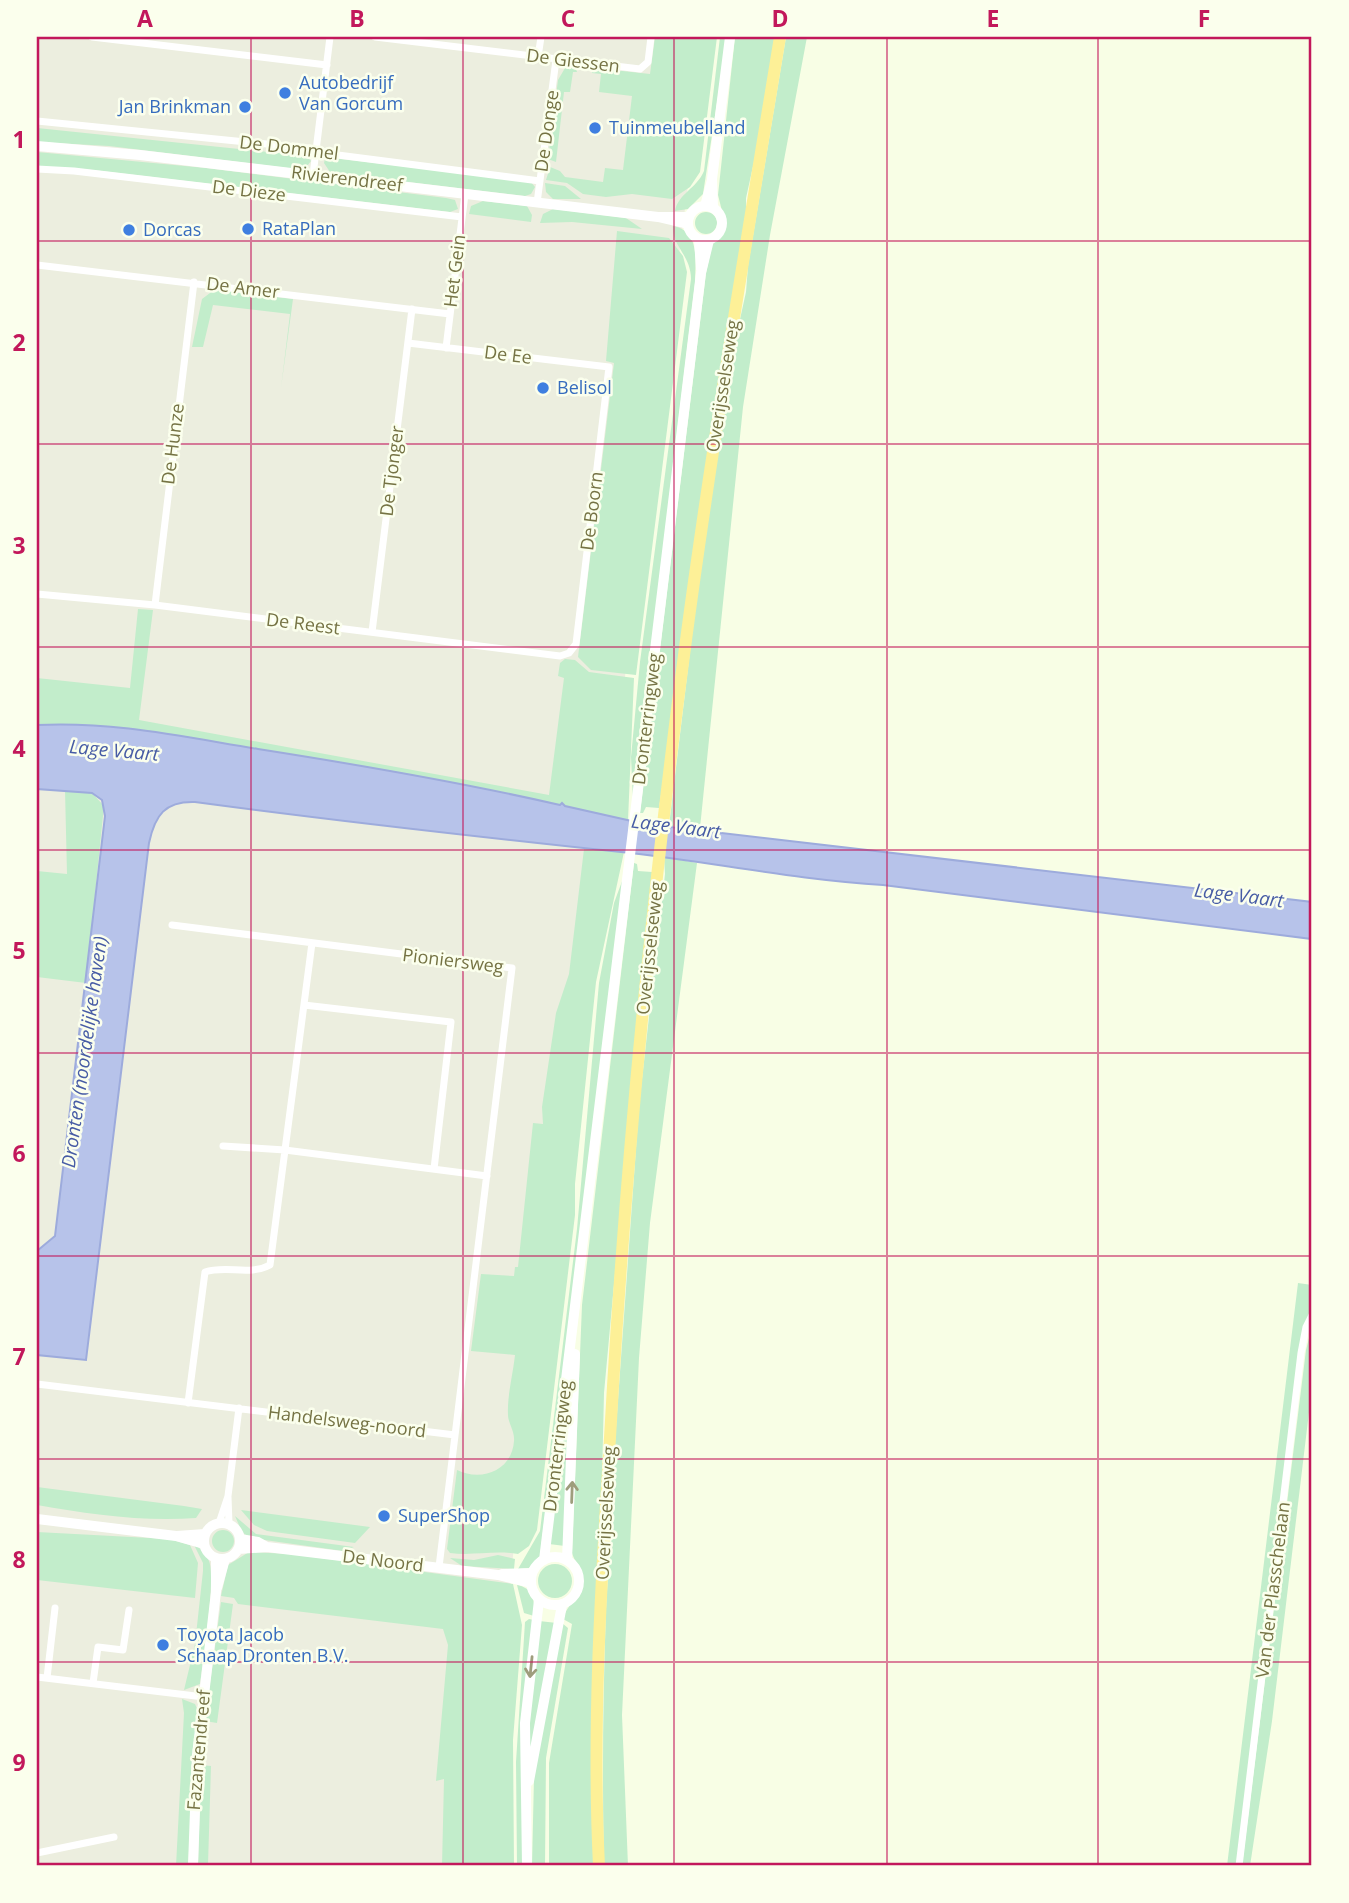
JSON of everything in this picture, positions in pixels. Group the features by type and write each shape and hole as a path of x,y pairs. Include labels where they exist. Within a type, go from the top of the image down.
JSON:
{"highway":[{"name":"Overijsselseweg","path":"599,1866 597,1687 617,1321 635,1101 665,816 706,502 780,37"}],"main road":[{"path":"709,207 730,37"},
{"name":"Rivierendreef","path":"37,146 141,155 689,221"},
{"path":"709,207 721,215 723,225 718,235 704,240 691,234 689,221 695,209 709,207"},
{"name":"Dronterringweg","path":"544,1560 574,1332 704,240"},
{"name":"Dronterringweg","path":"567,1560 576,1377 574,1332"},
{"path":"37,1519 204,1539 224,1524 239,1544 220,1559 209,1554 204,1539"},
{"name":"De Noord","path":"239,1544 258,1542 267,1547 532,1578"},
{"path":"527,1866 525,1723 539,1600 532,1578 544,1560 555,1557 567,1560 576,1567 580,1584 576,1595 562,1605 554,1606 539,1600"},
{"name":"Fazantendreef","path":"193,1866 194,1803 220,1559"},
{"path":"527,1791 562,1605"}],"street":[{"path":"92,37 148,40 327,65"},
{"path":"313,175 330,37"},
{"name":"De Giessen","path":"375,37 640,69 648,62 651,37"},
{"path":"538,57 541,37"},
{"name":"De Donge","path":"537,203 556,60"},
{"name":"De Dommel","path":"37,121 317,149 330,154 540,181"},
{"name":"De Dieze","path":"37,169 74,170 462,217"},
{"name":"Het Gein","path":"446,348 465,194"},
{"name":"De Amer","path":"37,265 450,314"},
{"name":"De Hunze","path":"155,605 194,282"},
{"name":"De Tjonger","path":"372,632 412,309"},
{"name":"De Ee","path":"408,343 609,367"},
{"name":"De Boorn","path":"569,653 576,644 609,367"},
{"name":"De Reest","path":"37,594 155,605 560,656 569,653"},
{"name":"Pioniersweg","path":"172,925 512,968 439,1567"},
{"path":"188,1403 205,1272 215,1269 261,1270 270,1265 312,943"},
{"path":"304,1005 451,1022 434,1169"},
{"path":"223,1146 285,1150 487,1176"},
{"name":"Van der Plasschelaan","path":"1239,1866 1301,1353 1306,1327 1312,1315"},
{"name":"Handelsweg-noord","path":"37,1384 455,1435"},
{"path":"224,1524 239,1409"},
{"path":"47,1678 55,1608"},
{"path":"93,1684 98,1647 123,1650 128,1610"},
{"path":"37,1677 204,1697"},
{"path":"37,1853 114,1837"}],"shaded area":[{"path":"37,37 707,37 515,1534 507,1621 505,1866 37,1866"}],"green space":[{"path":"655,37 717,37 700,172 690,187 672,199 632,194 606,197 583,194 567,183 546,180 550,167 560,171 565,177 603,182 605,168 623,170 632,96 599,92 601,74 592,73 592,70 595,68 650,74"},
{"path":"720,37 727,37 703,194 688,209 675,211 680,200 704,171"},
{"path":"735,37 775,37 758,144 746,198 746,217 659,808 646,807 643,813 640,813 706,273 712,245 726,227 718,195"},
{"path":"786,37 807,37 770,235 743,407 700,828 669,826 695,610 733,351 746,292"},
{"path":"575,65 577,72 573,72 570,92 564,92 556,162 548,159 558,80 565,68"},
{"path":"37,128 307,156 311,161 304,170 109,146 37,142"},
{"path":"37,152 206,168 446,198 455,200 458,209 450,212 93,170 37,167"},
{"path":"325,159 530,181 535,187 531,194 525,196 350,175 330,172 324,163"},
{"path":"545,183 565,186 581,199 553,199 546,192"},
{"path":"483,201 527,206 532,215 531,222 469,214 471,206"},
{"path":"553,209 626,218 642,229 572,222 540,223 543,214"},
{"path":"706,212 714,215 717,223 714,231 706,234 698,231 695,223 698,215"},
{"path":"673,226 682,229 692,241 695,283 633,800 631,757 640,662 691,279 688,263 675,239"},
{"path":"617,231 669,238 683,256 687,272 636,675 591,670 578,657 614,363 606,361"},
{"path":"214,290 293,299 281,388 290,314 213,305 203,347 192,347 202,299"},
{"path":"138,609 153,610 139,720 549,795 564,678 558,676 560,663 565,659 575,660 589,672 634,678 628,821 565,806 563,803 561,805 410,774 176,735 93,725 37,725 37,678 130,688"},
{"path":"65,790 92,793 104,806 86,983 37,977 37,871 67,874"},
{"path":"584,849 624,852 596,982 575,1184 575,1215 537,1530 529,1546 518,1554 450,1553 447,1549 457,1470 476,1475 494,1471 508,1460 514,1441 508,1408 515,1355 471,1351 481,1274 514,1276 515,1267 518,1267 533,1123 543,1124 542,1107 556,1013 569,974"},
{"path":"664,857 697,863 650,1223 639,1358 622,1715 628,1866 604,1866 604,1673 613,1470 639,1106 665,874"},
{"path":"634,863 637,864 638,871 652,872 604,1393 593,1866 549,1866 549,1763 572,1624 563,1619 583,1581 572,1553 582,1305"},
{"path":"624,876 540,1556 529,1568 518,1569 540,1531 577,1229 599,983 614,903"},
{"path":"1298,1283 1312,1285 1312,1310 1304,1329 1237,1866 1227,1866"},
{"path":"1312,1326 1312,1387 1272,1721 1250,1866 1242,1866 1306,1350"},
{"path":"569,1374 565,1546 549,1544"},
{"path":"37,1487 202,1509 196,1518 156,1519 96,1514 37,1505"},
{"path":"241,1510 370,1527 355,1543 267,1531 254,1525"},
{"path":"235,1516 256,1534 354,1547 343,1551 250,1538 242,1532"},
{"path":"223,1530 231,1533 234,1541 231,1549 223,1552 215,1549 212,1541 215,1533"},
{"path":"37,1532 169,1539 190,1545 198,1563 195,1598 37,1580"},
{"path":"194,1545 209,1561 210,1602 200,1684 184,1690 195,1644 203,1571 203,1563"},
{"path":"249,1552 291,1554 513,1584 522,1625 513,1740 514,1866 442,1866 444,1779 436,1781 448,1645 443,1629 238,1604 234,1598 221,1596 228,1565"},
{"path":"498,1555 515,1559 514,1569 462,1566 450,1558 474,1560"},
{"path":"555,1564 567,1569 572,1581 567,1593 555,1598 543,1593 538,1581 543,1569"},
{"path":"517,1585 530,1592 534,1616 524,1613"},
{"path":"221,1602 233,1604 217,1723 205,1721"},
{"path":"534,1620 522,1750 522,1866 517,1866 516,1762 525,1622"},
{"path":"539,1621 557,1623 530,1764 528,1735"},
{"path":"562,1623 568,1628 546,1758 545,1866 532,1866 534,1777"},
{"path":"182,1699 195,1704 198,1711 188,1866 176,1866 184,1713"},
{"path":"201,1765 211,1766 208,1865 198,1866"}],"water":[{"path":"37,725 93,725 175,735 410,774 560,805 562,803 565,806 645,824 1312,902 1312,939 817,879 654,856 195,802 176,804 158,817 149,843 86,1360 37,1355 37,1251 55,1236 105,816 102,800 92,793 37,789"}],"place":[{"name":"Autobedrijf Van Gorcum","path":"285,93"},
{"name":"Jan Brinkman","path":"245,107"},
{"name":"Tuinmeubelland","path":"595,128"},
{"name":"RataPlan","path":"248,229"},
{"name":"Dorcas","path":"129,230"},
{"name":"Belisol","path":"543,388"},
{"name":"SuperShop","path":"384,1516"},
{"name":"Toyota Jacob Schaap Dronten B.V.","path":"163,1645"}],"water label":[{"name":"Lage Vaart","path":"114,750"},
{"name":"Lage Vaart","path":"676,826"},
{"name":"Lage Vaart","path":"1239,895"},
{"name":"Dronten (noordelijke haven)","path":"84,1052"}]}
